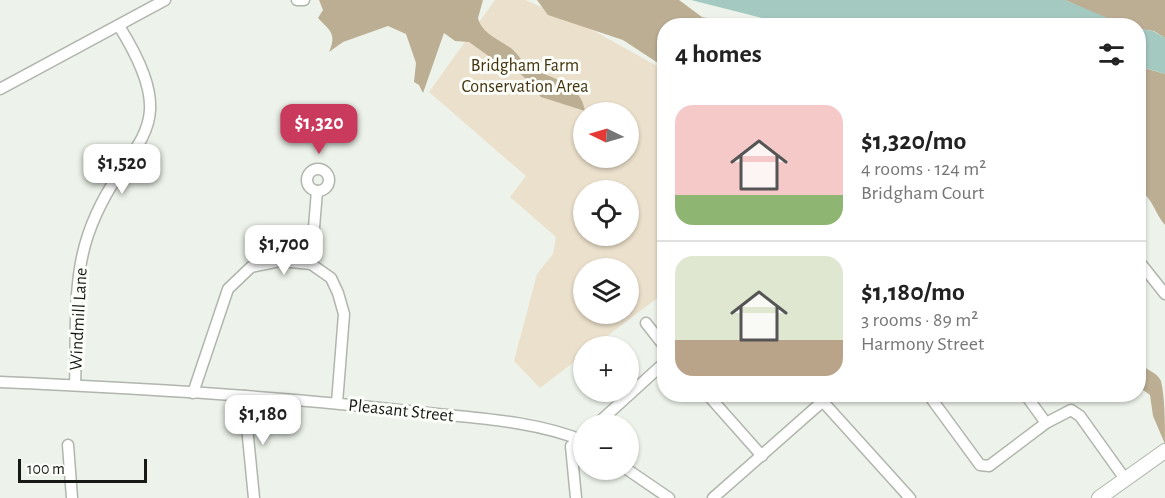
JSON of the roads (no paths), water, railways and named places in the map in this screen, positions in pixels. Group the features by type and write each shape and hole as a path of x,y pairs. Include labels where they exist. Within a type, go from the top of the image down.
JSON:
{"main road":[{"path":"1099,498 1165,450"}],"street":[{"path":"0,89 165,0"},
{"path":"297,0 304,0"},
{"name":"Windmill Lane","path":"75,385 80,267 88,236 106,194 141,143 151,117 151,98 142,68 119,26"},
{"path":"312,264 317,191"},
{"path":"193,393 225,299 234,283 251,267 265,262 312,264 331,278 344,314 337,403"},
{"path":"1146,270 1165,294"},
{"path":"646,323 657,336"},
{"path":"608,414 657,369"},
{"name":"Pleasant Street","path":"0,382 337,403 517,424 573,436"},
{"path":"244,396 254,498"},
{"path":"715,402 762,456"},
{"path":"713,498 762,456 818,402"},
{"path":"827,402 910,498"},
{"path":"934,402 980,465 989,466 1046,423 1068,410 1076,412 1125,478"},
{"path":"1031,402 1046,423"},
{"path":"68,445 72,498"},
{"path":"639,478 669,498"},
{"path":"575,480 576,498"}],"water":[{"path":"691,0 1065,0 1107,18 762,18"},
{"path":"1146,30 1165,38 1165,74 1146,68"}],"park label":[{"name":"Bridgham Farm Conservation Area","path":"525,76"}]}
